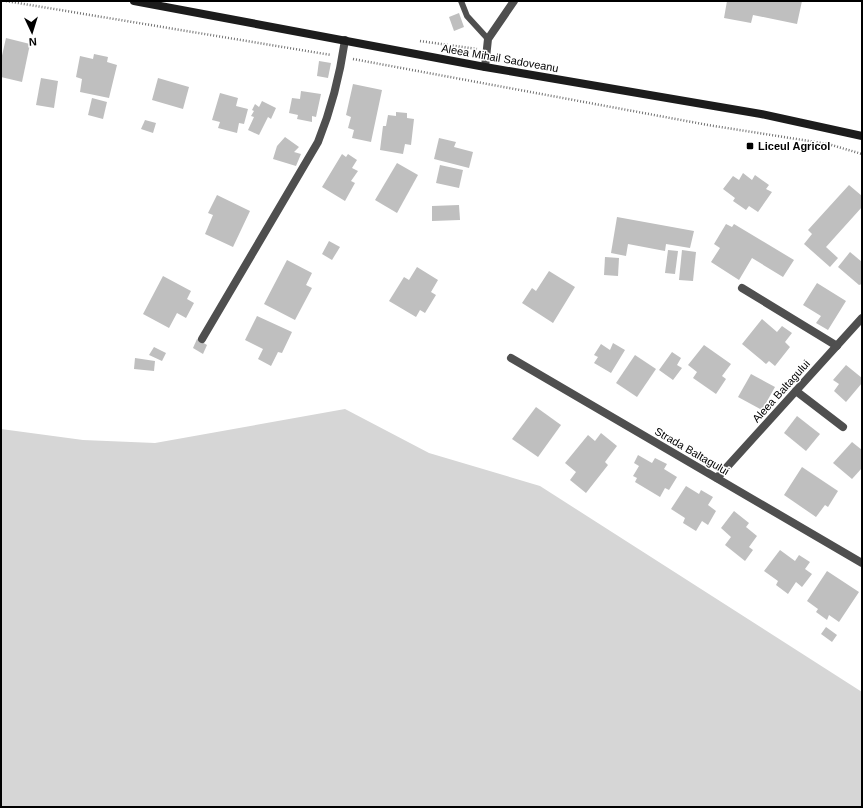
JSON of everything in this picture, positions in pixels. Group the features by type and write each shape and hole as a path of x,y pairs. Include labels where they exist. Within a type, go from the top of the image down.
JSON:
{"main road":[{"name":"Aleea Mihail Sadoveanu","path":"134,1 485,67 761,114 862,136"}],"street":[{"path":"485,67 488,39 514,1"},
{"path":"202,339 318,142 327,120 343,57 345,40"},
{"path":"742,288 837,346"},
{"name":"Aleea Baltagului","path":"716,478 862,318"},
{"name":"Strada Baltagului","path":"511,358 862,563"},
{"path":"796,391 843,427"}],"lane":[{"path":"461,1 467,16 488,39"}],"path":[{"path":"6,1 343,57 708,125 828,144 862,154"}],"shaded area":[{"path":"345,409 429,453 540,486 862,692 862,807 1,807 1,429 83,440 155,443"}],"building":[{"path":"727,1 802,1 797,24 753,15 751,23 724,18"},
{"path":"459,13 464,27 454,31 449,17"},
{"path":"6,38 30,44 22,82 1,77 1,60"},
{"path":"94,54 108,57 107,62 117,65 109,98 80,92 82,79 76,77 80,56 93,59"},
{"path":"319,61 331,63 328,78 317,76"},
{"path":"41,78 58,81 54,108 36,105"},
{"path":"158,78 189,87 183,109 152,100"},
{"path":"353,84 382,90 371,142 352,138 354,130 348,128 351,117 346,115"},
{"path":"301,91 321,94 316,117 312,116 312,122 297,119 298,115 289,113 292,98 300,99"},
{"path":"220,93 238,98 236,106 248,109 244,124 239,123 237,133 218,128 220,122 212,120"},
{"path":"92,98 107,102 103,119 88,115"},
{"path":"262,101 276,108 271,119 268,117 259,135 248,130 254,117 251,116 254,111 252,110 255,104 259,107"},
{"path":"396,112 407,113 407,118 414,119 411,145 405,144 403,154 380,150 383,126 386,126 388,115 396,116"},
{"path":"145,120 156,123 153,133 141,129"},
{"path":"285,137 299,147 294,152 301,154 296,166 273,159 277,146"},
{"path":"439,138 456,142 454,147 473,152 469,168 434,159"},
{"path":"342,154 346,157 348,154 357,160 352,168 358,171 351,181 355,183 345,201 322,187"},
{"path":"397,163 418,175 397,213 375,200"},
{"path":"440,165 463,170 459,188 436,183"},
{"path":"743,173 752,180 755,175 769,185 766,189 772,192 758,212 749,206 746,210 733,201 735,198 723,189 733,176 739,180"},
{"path":"849,185 862,196 862,207 826,247 838,258 830,267 804,244 812,234 808,230"},
{"path":"217,195 250,211 233,247 205,234 213,215 208,213"},
{"path":"459,205 460,220 432,221 432,206"},
{"path":"617,217 694,231 690,248 666,244 665,251 628,244 626,256 611,253"},
{"path":"726,224 732,227 734,224 794,260 783,277 752,258 739,280 711,262 720,248 714,244"},
{"path":"329,241 340,247 332,260 322,254"},
{"path":"668,250 678,251 675,274 665,273"},
{"path":"682,250 696,252 693,281 679,280"},
{"path":"850,252 862,262 862,284 859,285 838,267"},
{"path":"605,257 619,258 618,276 604,275"},
{"path":"287,260 312,273 306,285 312,288 295,320 264,304"},
{"path":"417,267 438,280 431,292 436,295 425,313 420,310 416,317 389,301 404,277 409,280"},
{"path":"549,271 575,287 553,323 522,303 532,288 536,291"},
{"path":"163,276 191,291 187,299 194,303 186,318 177,313 169,328 143,314"},
{"path":"817,283 846,301 828,330 816,323 821,316 803,305"},
{"path":"257,316 292,332 282,353 278,352 271,366 258,359 263,349 245,340"},
{"path":"762,319 777,332 782,326 792,333 785,342 790,347 775,366 769,361 766,364 742,344"},
{"path":"197,339 207,345 203,354 193,348"},
{"path":"613,343 625,350 611,373 594,363 598,357 594,355 601,344 610,350"},
{"path":"704,345 731,364 722,376 726,379 716,394 693,378 697,372 688,365"},
{"path":"154,347 166,353 162,361 149,355"},
{"path":"672,352 681,358 677,365 682,368 673,380 659,370"},
{"path":"635,355 656,369 637,397 616,383"},
{"path":"135,358 155,361 154,371 134,369"},
{"path":"846,365 862,378 862,383 846,402 834,391 839,384 833,380"},
{"path":"751,374 775,387 762,410 738,397"},
{"path":"536,407 561,425 538,457 512,439"},
{"path":"797,416 820,434 806,451 784,433"},
{"path":"601,433 617,446 605,462 608,465 586,493 570,480 576,472 565,463 588,435 595,441"},
{"path":"852,442 862,450 862,468 852,479 833,463"},
{"path":"638,455 652,463 655,458 667,464 664,469 677,477 669,490 665,488 660,497 635,482 637,478 633,476 639,466 634,463"},
{"path":"802,467 838,491 828,507 825,505 816,517 784,495"},
{"path":"686,486 699,494 701,490 713,497 708,505 716,511 708,525 702,521 696,531 683,523 685,518 671,509"},
{"path":"734,511 749,523 746,527 757,536 749,547 753,550 745,561 725,545 731,537 721,528"},
{"path":"780,550 795,561 799,555 810,562 805,569 812,574 802,587 796,582 788,594 776,585 778,581 764,571"},
{"path":"827,571 859,592 839,622 829,615 827,620 816,612 818,609 807,601"},
{"path":"826,627 837,635 832,642 821,634"}],"place":[{"name":"Liceul Agricol","path":"750,146"}]}
